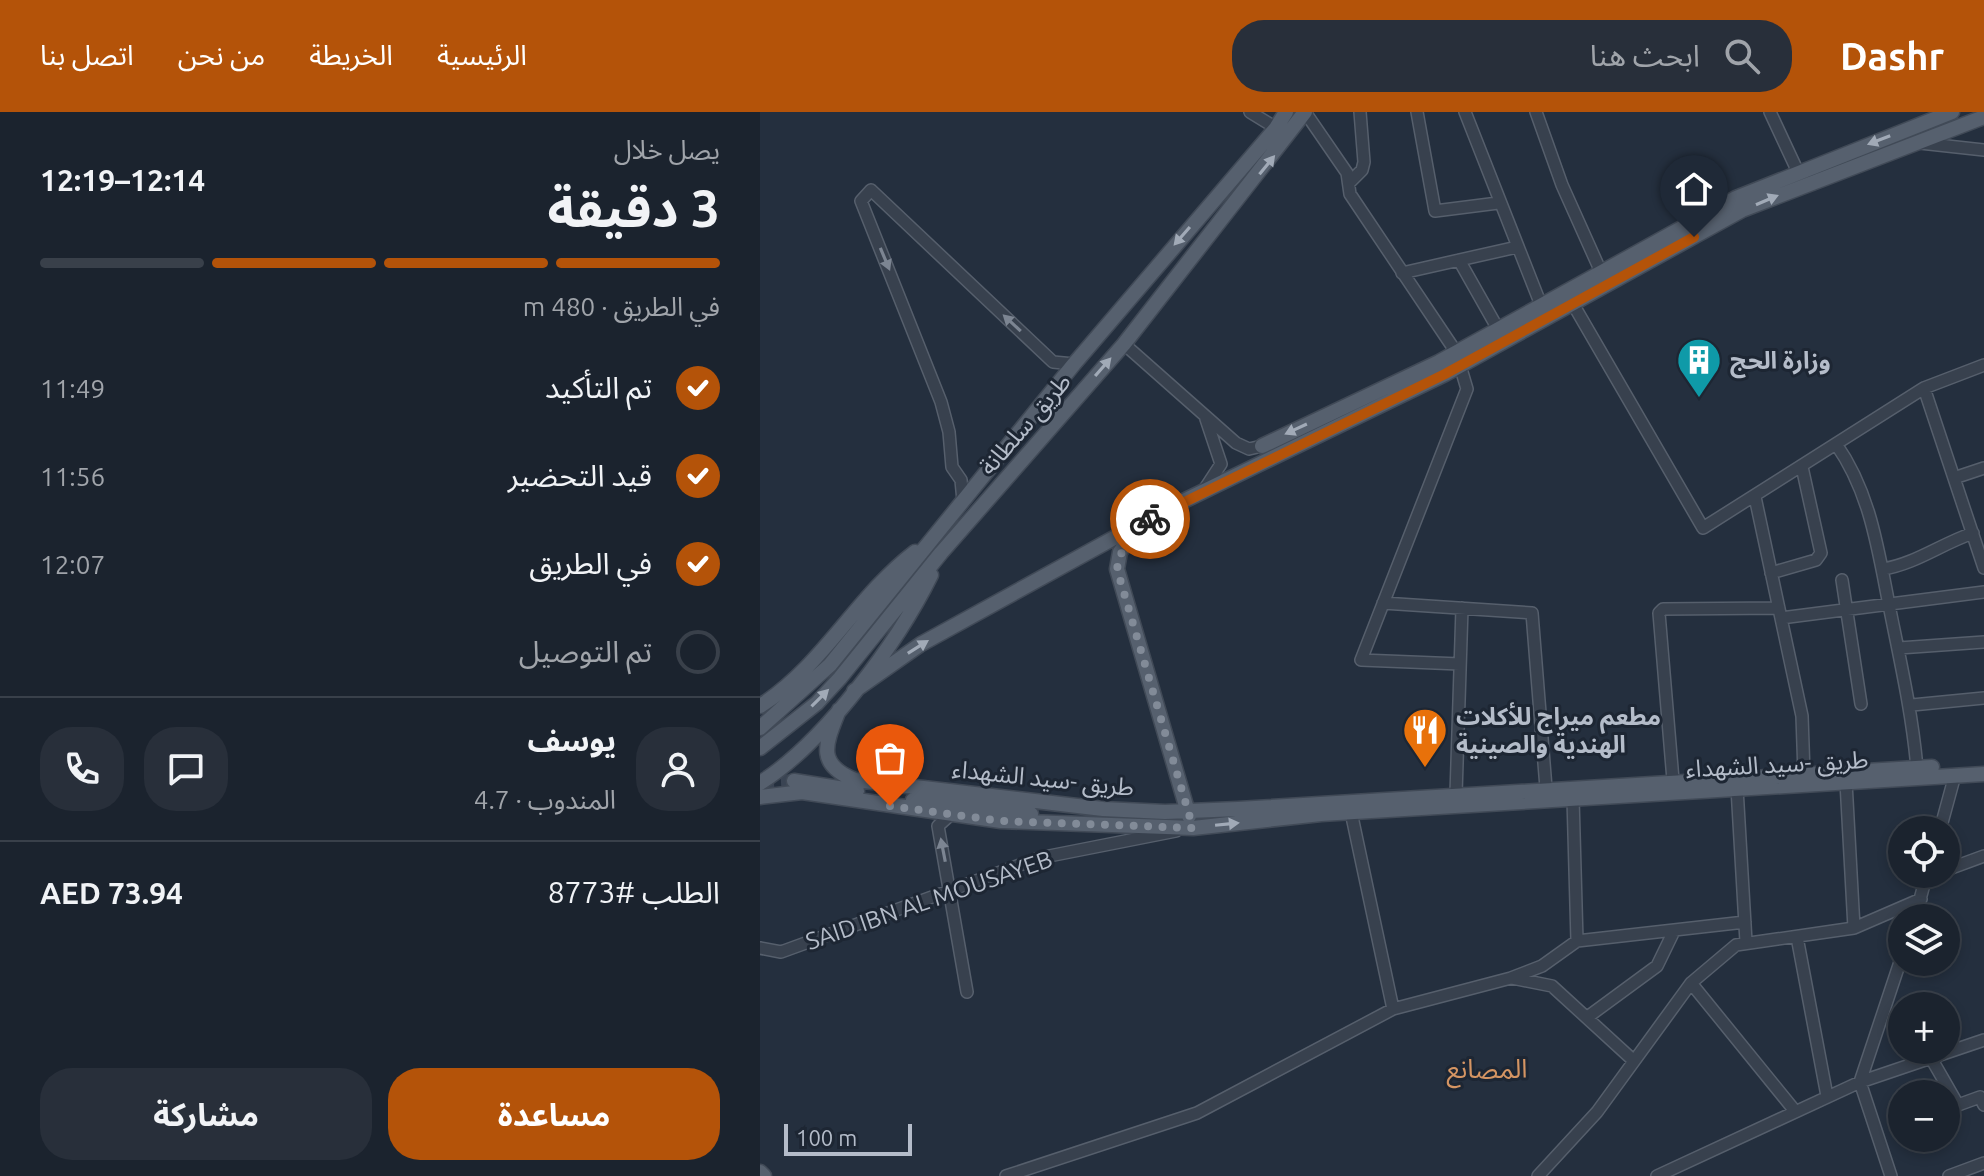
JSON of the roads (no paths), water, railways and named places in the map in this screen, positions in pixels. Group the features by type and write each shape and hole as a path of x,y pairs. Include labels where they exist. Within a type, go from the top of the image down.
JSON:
{"main road":[{"name":"طريق سلطانة","path":"760,728 806,690 830,665 1074,364 1276,128 1286,112"},
{"name":"طريق سلطانة","path":"760,748 817,703 840,678 941,553 1124,344 1305,112"},
{"path":"854,691 921,644 1138,526 1459,359 1498,329 1736,198 1922,117 1952,112"},
{"path":"1262,446 1459,359 1573,304 1742,210 1984,117"},
{"path":"1138,526 1120,552 1117,569 1193,828"},
{"path":"760,706 797,678 886,574 931,540"},
{"path":"760,783 778,772 854,691 914,610 941,553"},
{"name":"طريق -سيد الشهداء","path":"839,710 826,743 827,755 839,773 855,780 1103,809 1187,810 1917,768 1983,774"},
{"name":"طريق -سيد الشهداء","path":"760,797 802,792 1001,821 1104,822 1193,828 1351,812 1983,774"},
{"path":"794,781 907,799 1104,822"}],"street":[{"path":"1250,112 1276,128"},
{"path":"1305,112 1334,149 1349,183 1350,194 1459,359 1467,389 1361,660 1460,664"},
{"path":"1349,183 1362,170 1364,162 1360,112"},
{"path":"1417,112 1435,211 1498,203"},
{"path":"1465,112 1498,203 1541,305"},
{"path":"1536,112 1562,185 1601,272"},
{"path":"1770,112 1798,172"},
{"path":"1915,143 1984,150"},
{"path":"963,501 961,480 952,467 949,432 941,402 861,201 871,190 1053,362 1074,364"},
{"path":"1402,273 1517,247"},
{"path":"1459,260 1498,329"},
{"path":"1573,304 1703,528 1924,388 1984,365"},
{"path":"1124,344 1236,443 1249,449 1262,446"},
{"path":"1924,388 1984,568"},
{"path":"1198,496 1219,472 1221,464 1205,418"},
{"path":"1836,444 1849,463 1876,532 1912,705 1917,768"},
{"path":"1771,573 1820,557 1802,467"},
{"path":"1954,478 1984,468"},
{"path":"1755,497 1802,716 1804,774"},
{"path":"1883,569 1908,565 1937,546 1973,533"},
{"path":"1842,580 1861,704"},
{"path":"1673,780 1659,613 1663,609 1780,613 1889,606 1984,592"},
{"path":"1383,603 1532,613 1546,788"},
{"path":"1456,794 1462,608"},
{"path":"1899,648 1984,642"},
{"path":"1912,705 1984,698"},
{"path":"1944,816 1955,775"},
{"path":"1846,782 1854,928"},
{"path":"1737,788 1746,942"},
{"path":"1573,798 1577,941"},
{"path":"1351,812 1393,1009"},
{"path":"950,815 938,826 967,992"},
{"name":"SAID IBN AL MOUSAYEB","path":"760,948 781,952 1039,858 1193,828"},
{"path":"1960,865 1984,856"},
{"path":"1919,904 1925,888"},
{"path":"1538,1176 1597,1112 1691,983 1736,945 1854,928 1921,899"},
{"path":"1006,1176 1197,1113 1393,1009 1511,978 1542,966 1577,941 1745,922"},
{"path":"1589,1016 1657,966 1674,931"},
{"path":"1797,937 1827,1096"},
{"path":"1891,1176 1860,1082 1895,976"},
{"path":"1511,978 1552,986 1589,1016 1634,1061"},
{"path":"1691,983 1795,1111"},
{"path":"1960,1048 1984,1040"},
{"path":"1657,1176 1827,1096 1913,1064"},
{"path":"1934,1064 1958,1105 1980,1097 1984,1105"},
{"path":"1949,1176 1984,1163"}],"tunnel":[{"path":"760,783 794,781"}],"place":[{"name":"وزارة الحج","path":"1699,399"},
{"name":"مطعم ميراج للأكلات الهندية والصينية","path":"1425,769"}],"district":[{"name":"المصانع","path":"1487,1068"}]}
